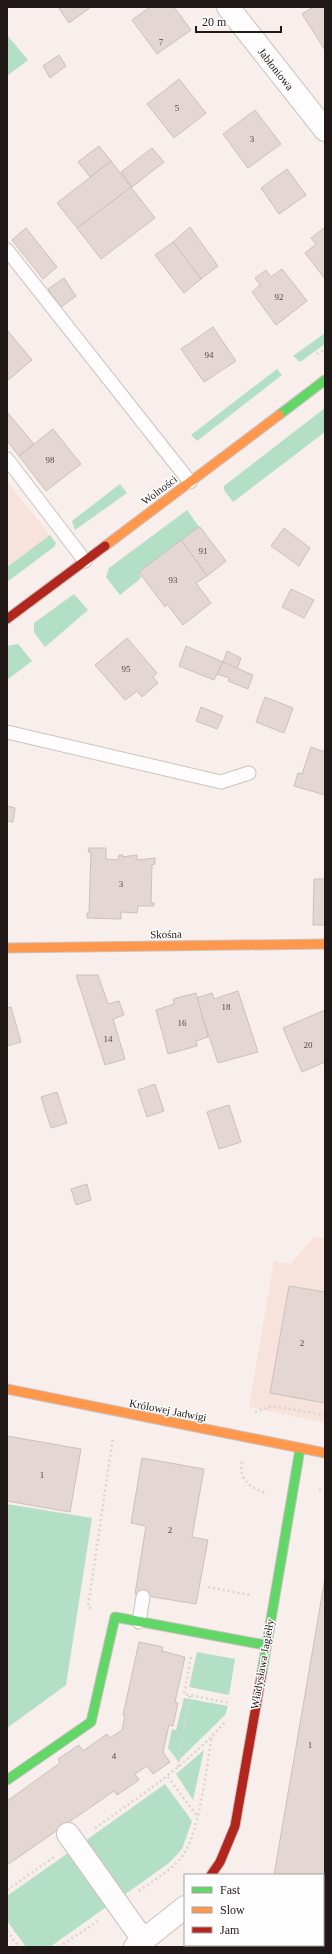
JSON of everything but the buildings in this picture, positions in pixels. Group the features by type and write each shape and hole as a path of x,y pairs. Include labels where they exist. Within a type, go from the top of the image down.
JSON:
{"street":[{"name":"Jabłoniowa","path":"228,7 325,130"},
{"name":"Wolności","path":"7,619 325,380"},
{"name":"Skośna","path":"7,948 325,944"},
{"name":"Królowej Jadwigi","path":"7,1389 325,1453"},
{"name":"Władysława Jagiełły","path":"212,1874 220,1862 235,1826 265,1644 300,1449"},
{"path":"7,1780 90,1722 115,1618 265,1644"},
{"path":"71,1839 120,1906 140,1944 184,1908"}],"lane":[{"path":"7,250 190,482"},
{"path":"7,458 85,561"},
{"path":"7,732 221,782 249,773"},
{"path":"139,1622 143,1597"}],"path":[{"path":"88,1607 114,1430"},
{"path":"243,1456 241,1468 242,1478 249,1486 271,1494"},
{"path":"208,1587 254,1596"},
{"path":"191,1653 184,1694 235,1704"},
{"path":"178,1768 190,1695"},
{"path":"7,1890 71,1839 168,1776 212,1737 230,1717"},
{"path":"59,1947 120,1906 170,1869 184,1854 192,1838 212,1737"},
{"path":"168,1776 197,1816"},
{"path":"7,1931 19,1947"}],"shaded area":[{"path":"7,482 50,535 7,567"},
{"path":"314,1236 325,1239 325,1423 249,1407 274,1261 291,1264"}],"green space":[{"path":"7,35 28,60 7,76"},
{"path":"325,333 325,344 300,362 293,356"},
{"path":"277,369 282,375 197,441 191,435"},
{"path":"325,408 325,432 233,502 224,490 224,486"},
{"path":"120,484 127,493 75,530 72,521"},
{"path":"187,510 199,527 139,572 141,578 120,595 106,577 109,568"},
{"path":"50,535 56,543 54,547 7,582 7,567"},
{"path":"74,594 88,610 45,647 34,632 34,623"},
{"path":"18,644 32,661 7,680 7,646"},
{"path":"7,1504 92,1518 66,1685 7,1728"},
{"path":"197,1652 235,1659 229,1695 189,1687"},
{"path":"184,1698 228,1706 225,1715 178,1761 168,1748 172,1729 176,1730"},
{"path":"204,1750 193,1800 176,1774"},
{"path":"165,1784 192,1821 182,1849 169,1863 124,1895 85,1841"},
{"path":"71,1851 109,1905 50,1947 26,1947 7,1921 7,1896"}],"traffic: fast":[{"path":"279,415 325,380"},
{"path":"262,1672 300,1449"},
{"path":"7,1780 91,1722 115,1617 265,1645"}],"traffic: slow":[{"path":"105,546 279,415"},
{"path":"7,948 325,944"},
{"path":"7,1389 325,1453"}],"traffic: jam":[{"path":"7,619 105,546"},
{"path":"212,1874 220,1862 235,1826 262,1672"}]}
